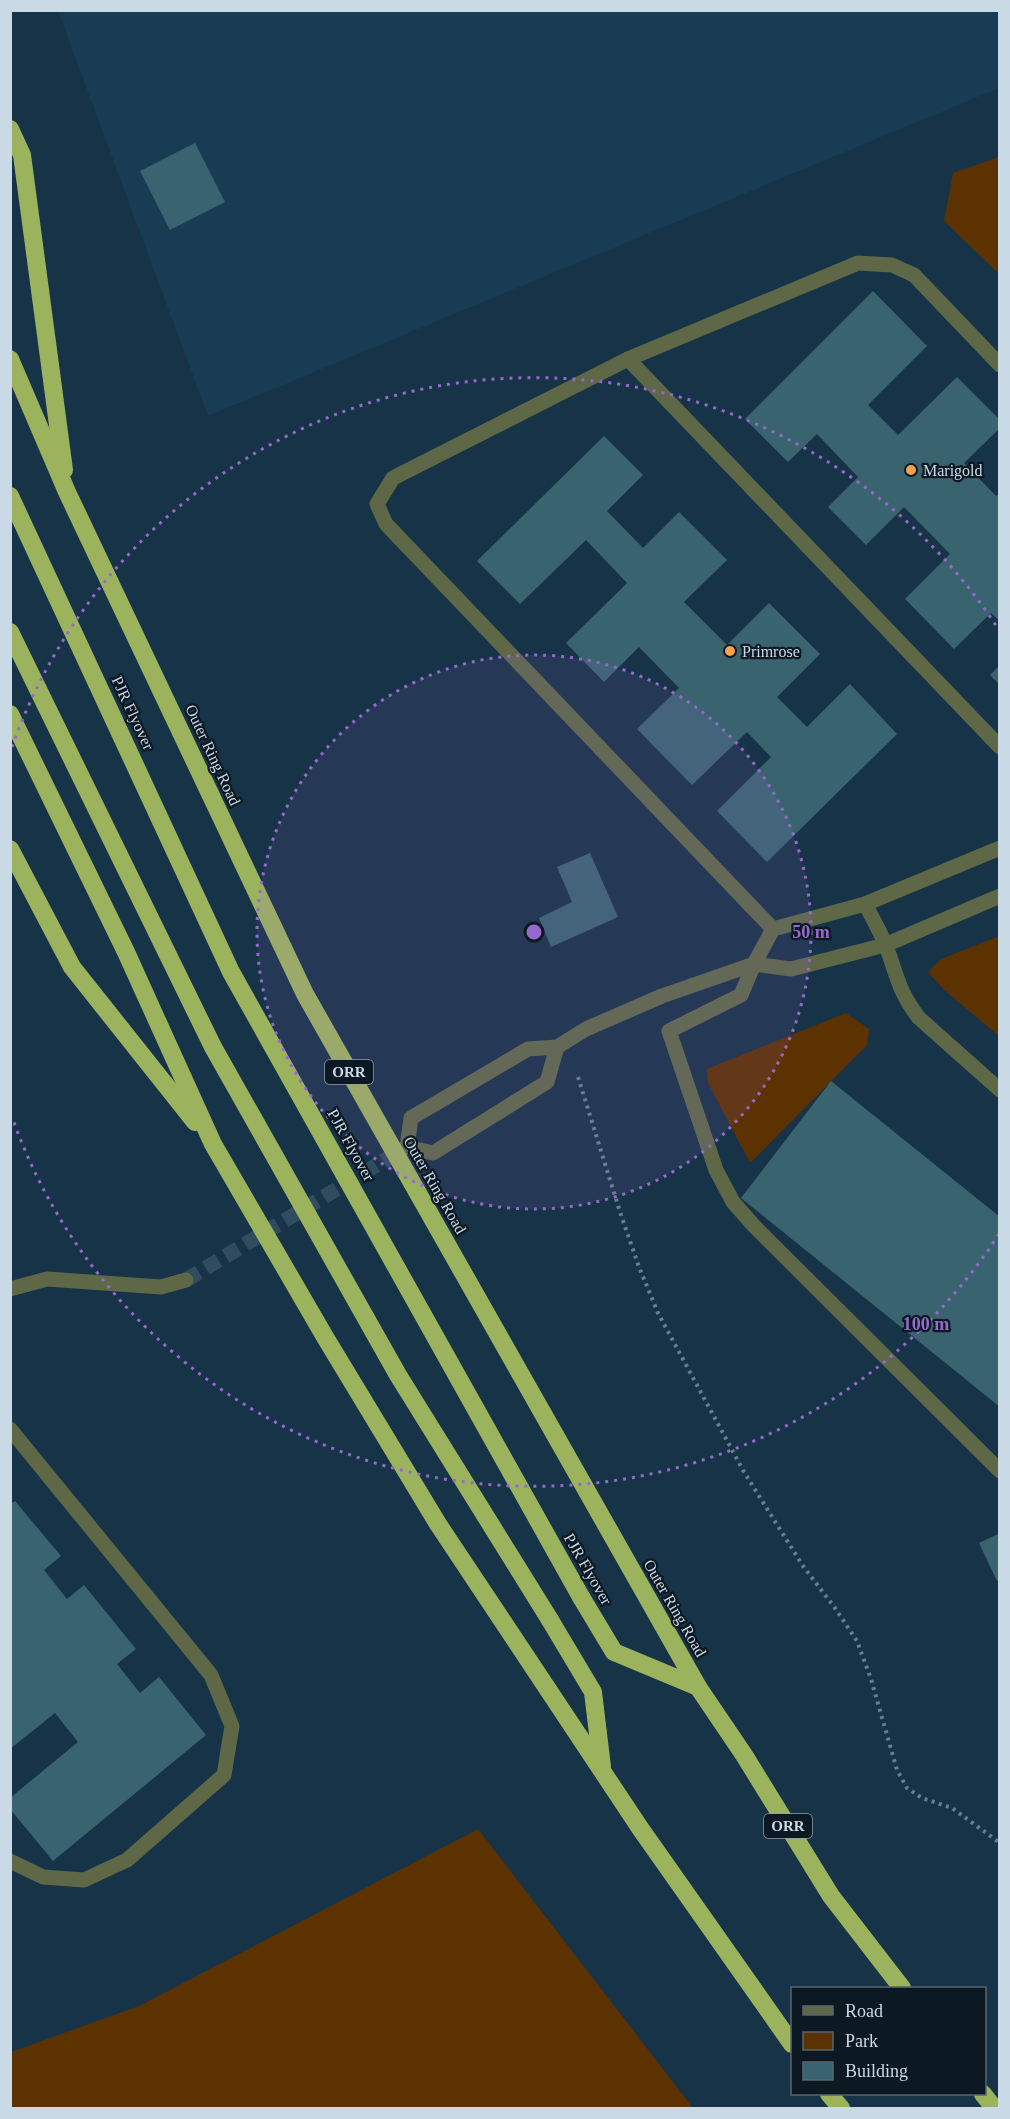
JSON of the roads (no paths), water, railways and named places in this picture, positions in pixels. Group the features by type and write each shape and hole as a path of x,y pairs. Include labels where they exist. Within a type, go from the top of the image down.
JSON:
{"highway":[{"path":"10,129 22,155 67,492"},
{"name":"Outer Ring Road","path":"10,359 67,492 304,994 698,1687 744,1755 831,1896 900,1987"},
{"name":"PJR Flyover","path":"10,496 231,972 581,1597 614,1652 698,1687"},
{"path":"10,632 213,1047 398,1375 593,1692 603,1772"},
{"path":"10,714 126,952 213,1144 325,1337 438,1524 640,1828 791,2043"},
{"path":"10,849 72,967 213,1144"},
{"path":"830,2095 841,2109"},
{"path":"984,2095 994,2109"}],"street":[{"path":"773,929 386,524 377,504 393,478 628,359 858,263 892,265 914,275 999,365"},
{"path":"628,359 999,747"},
{"path":"999,848 864,904 773,929 754,964 741,995 669,1031 716,1170 733,1202 754,1226 999,1471"},
{"path":"557,1047 547,1082 433,1152 407,1147 411,1118 528,1049 557,1047 586,1029 662,996 754,964 791,969 885,945 999,896"},
{"path":"864,904 885,945 899,988 908,1005 919,1018 999,1090"},
{"path":"10,1288 47,1279 161,1287 186,1281"},
{"path":"10,1429 211,1675 232,1726 224,1775 127,1860 84,1881 43,1877 10,1861"}],"tunnel":[{"path":"186,1280 405,1148"}],"place":[{"name":"Marigold","path":"911,470"},
{"name":"Primrose","path":"730,651"}]}
